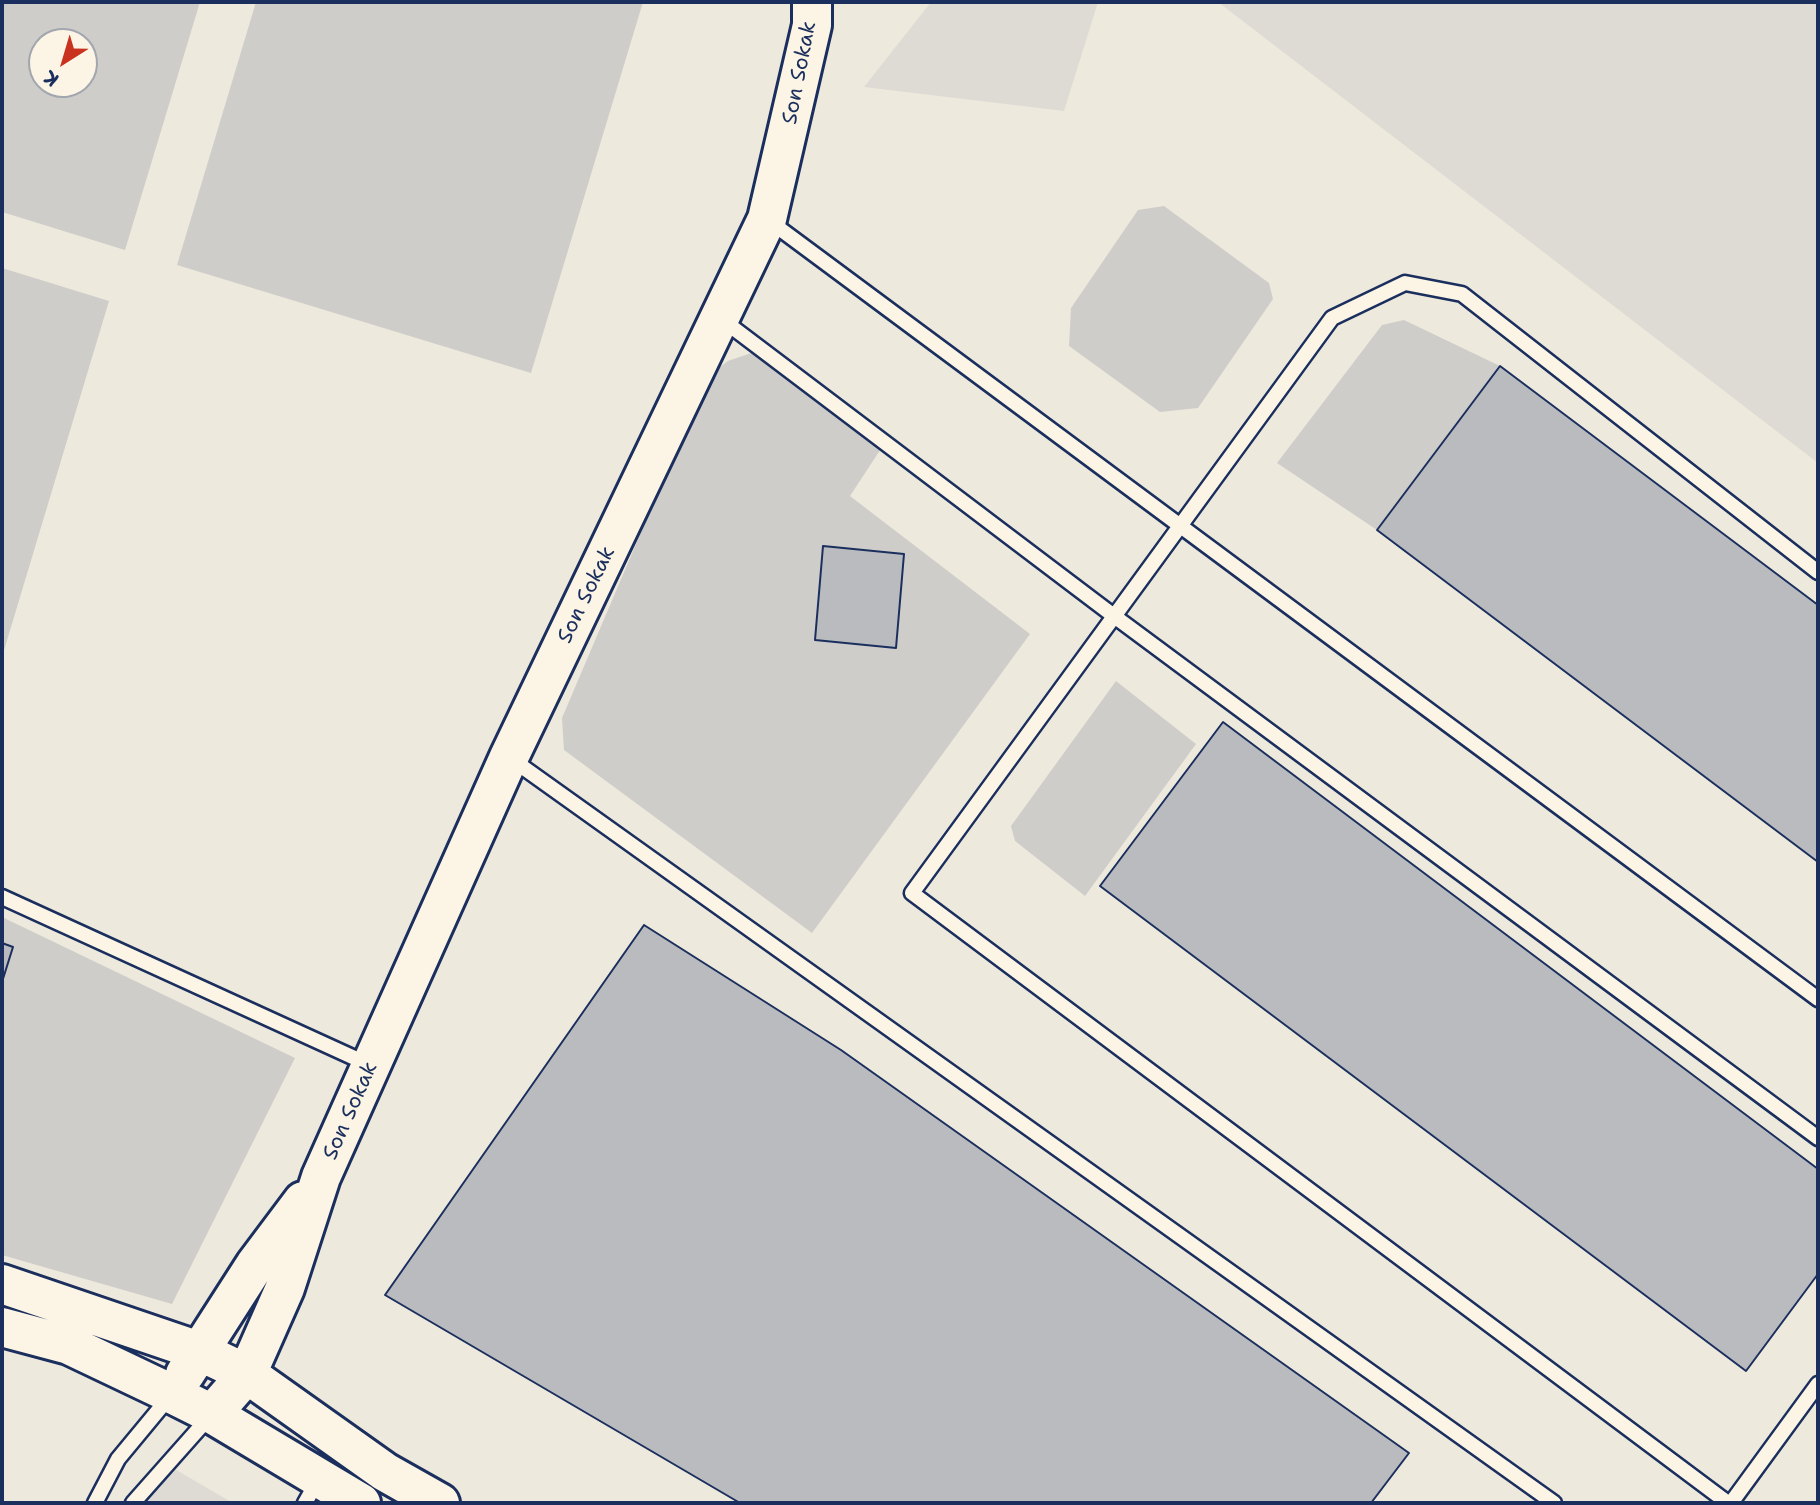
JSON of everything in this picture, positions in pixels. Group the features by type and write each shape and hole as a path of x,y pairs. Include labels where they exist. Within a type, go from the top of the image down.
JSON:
{"main road":[{"name":"Son Sokak","path":"321,1177 509,757 767,219 812,25 811,2"},
{"path":"172,1394 255,1265 321,1177"},
{"path":"212,1414 247,1374 285,1287 321,1177"},
{"path":"2,1284 199,1351 247,1374 385,1472 440,1503"},
{"path":"2,1327 69,1345 172,1394 212,1414 312,1491 361,1503"}],"lane":[{"path":"767,219 1818,999"},
{"path":"1818,572 1462,294 1405,284 1332,318 912,893 1729,1503 1818,1384"},
{"path":"719,318 1114,616 1818,1138"},
{"path":"509,757 1554,1503"},
{"path":"2,897 371,1065"},
{"path":"94,1503 118,1459 172,1394"},
{"path":"134,1503 212,1414"}],"shaded area":[{"path":"2,2 200,2 125,250 2,212"},
{"path":"256,2 643,2 531,373 177,265"},
{"path":"931,2 1098,2 1064,111 864,87"},
{"path":"1218,2 1818,2 1818,463"},
{"path":"1164,206 1269,283 1273,299 1198,408 1160,412 1069,346 1071,308 1138,210"},
{"path":"2,268 109,301 2,657"},
{"path":"1404,320 1500,366 1377,530 1277,463 1382,325"},
{"path":"760,350 888,438 850,496 1030,634 812,933 564,750 562,718 707,377 728,361"},
{"path":"1116,681 1196,744 1085,896 1015,841 1011,826"},
{"path":"2,917 295,1058 172,1304 2,1255"},
{"path":"166,1464 233,1503 139,1503"}],"building":[{"path":"1500,366 1818,605 1818,862 1377,530"},
{"path":"823,546 904,554 896,648 815,640"},
{"path":"1223,722 1818,1169 1818,1274 1746,1371 1100,886"},
{"path":"644,925 841,1050 1409,1453 1371,1503 740,1503 385,1295"},
{"path":"2,943 13,947 2,982"}]}
